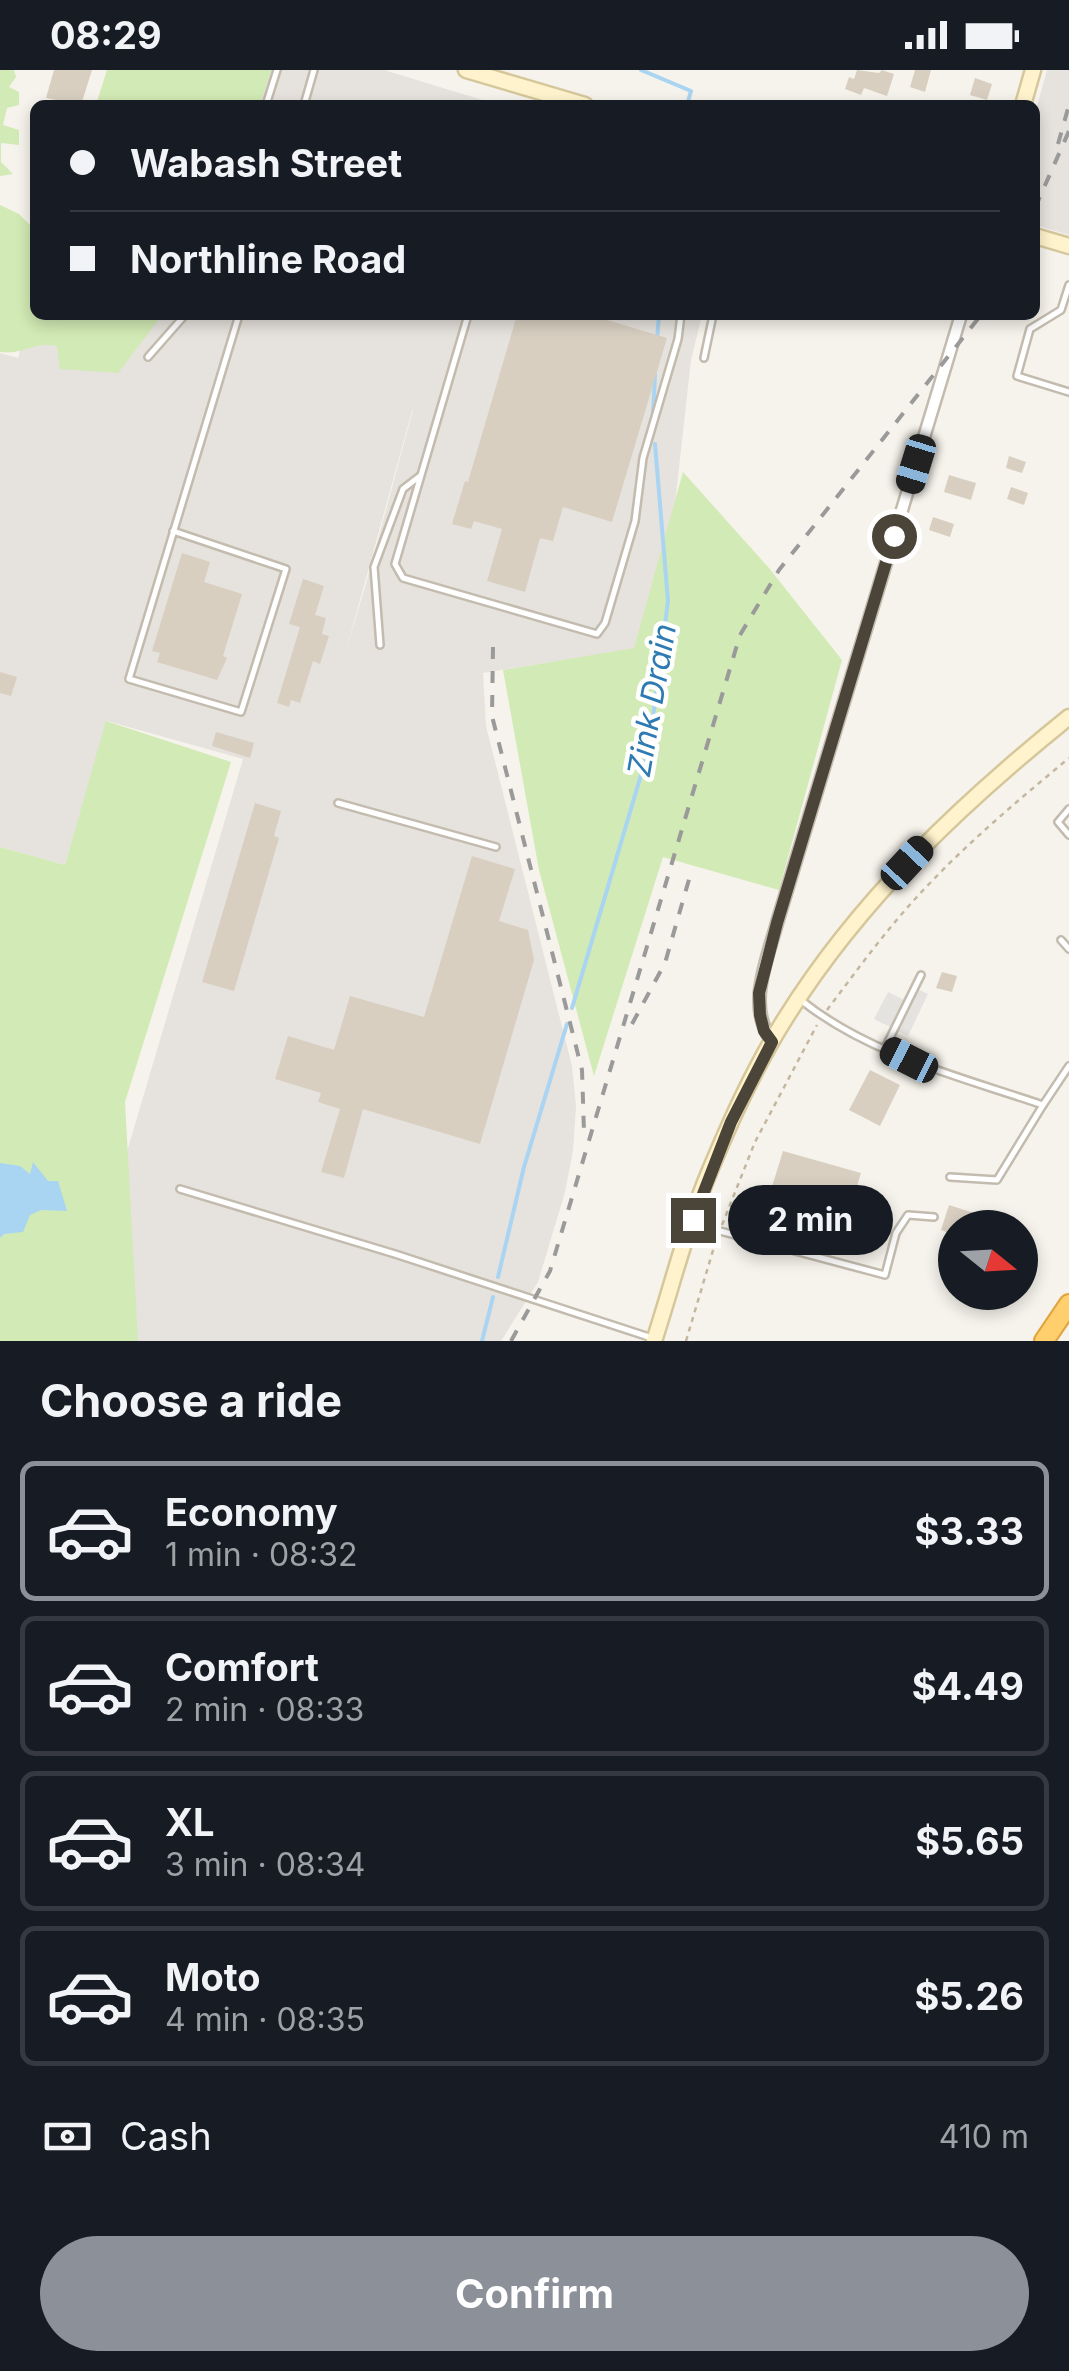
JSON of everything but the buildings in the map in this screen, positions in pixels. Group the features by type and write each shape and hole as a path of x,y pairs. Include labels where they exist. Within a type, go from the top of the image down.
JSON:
{"highway":[{"path":"1044,1341 1069,1304"}],"street":[{"path":"466,70 533,98"},
{"path":"1024,100 1033,70"},
{"path":"1040,237 1069,246"},
{"path":"772,1042 764,1031 759,993 777,923 959,320"},
{"path":"654,1340 693,1220 731,1122 772,1042 800,999 858,920 932,836 1069,716"}],"lane":[{"path":"268,100 277,70"},
{"path":"305,100 314,70"},
{"path":"1069,285 1061,310 1030,329 1018,376 1069,392"},
{"path":"148,357 181,320"},
{"path":"174,531 286,569 241,712 128,679 238,320"},
{"path":"467,320 395,564 403,578 597,634 605,623 635,521 643,458 678,339 680,320"},
{"path":"704,358 712,320"},
{"path":"380,644 374,567 403,489 421,474"},
{"path":"338,803 496,848"},
{"path":"1069,809 1058,822 1069,835"},
{"path":"1060,940 1069,949"},
{"path":"885,1048 921,975"},
{"path":"800,999 822,1017 909,1060 1043,1105"},
{"path":"950,1177 997,1180 1069,1066"},
{"path":"180,1189 396,1254 654,1340"},
{"path":"693,1220 885,1275 896,1233 908,1215 934,1218"}],"shaded area":[{"path":"223,70 384,70 483,100 214,100"},
{"path":"1047,70 1069,70 1069,235 1040,226 1039,100"},
{"path":"30,316 30,320 701,320 691,360 675,504 634,649 483,673 486,726 572,1066 576,1106 565,1192 538,1282 501,1341 71,1341 243,759 107,721 65,865 0,847 0,353 18,358","holes":["413,410 367,580 346,651"]},
{"path":"915,988 928,994 908,1036 874,1019 888,992 908,1002"}],"green space":[{"path":"0,70 14,70 16,77 9,87 19,92 19,105 7,108 3,125 19,130 19,145 1,143 1,162 13,174 0,176"},
{"path":"107,70 271,70 262,100 98,100"},
{"path":"0,205 19,214 30,225 30,320 158,320 118,373 60,369 57,346 0,352"},
{"path":"683,472 769,568 842,660 779,890 663,857 594,1076 539,870 503,670 634,648"},
{"path":"106,721 231,762 125,1102 138,1341 0,1341 0,847 65,865"}],"water":[{"path":"33,1162 48,1181 58,1181 67,1211 41,1210 30,1215 23,1232 0,1238 0,1163 20,1166 30,1174"}],"waterway":[{"name":"Zink Drain","path":"641,70 691,91 688,100"},
{"name":"Zink Drain","path":"657,340 659,320"},
{"name":"Zink Drain","path":"653,414 655,375"},
{"name":"Zink Drain","path":"572,1008 649,748 668,601 655,444"},
{"name":"Zink Drain","path":"498,1277 524,1167 567,1024"},
{"name":"Zink Drain","path":"482,1341 493,1297"}],"railway":[{"path":"1058,144 1069,105"},
{"path":"1040,197 1069,131"},
{"path":"511,1341 550,1271 740,635 779,570 977,320"},
{"path":"493,647 492,716 582,1070 584,1132"},
{"path":"632,1024 665,963 692,869"}],"route":[{"path":"693,1220 731,1122 772,1042 764,1031 759,993 894,536"}]}
